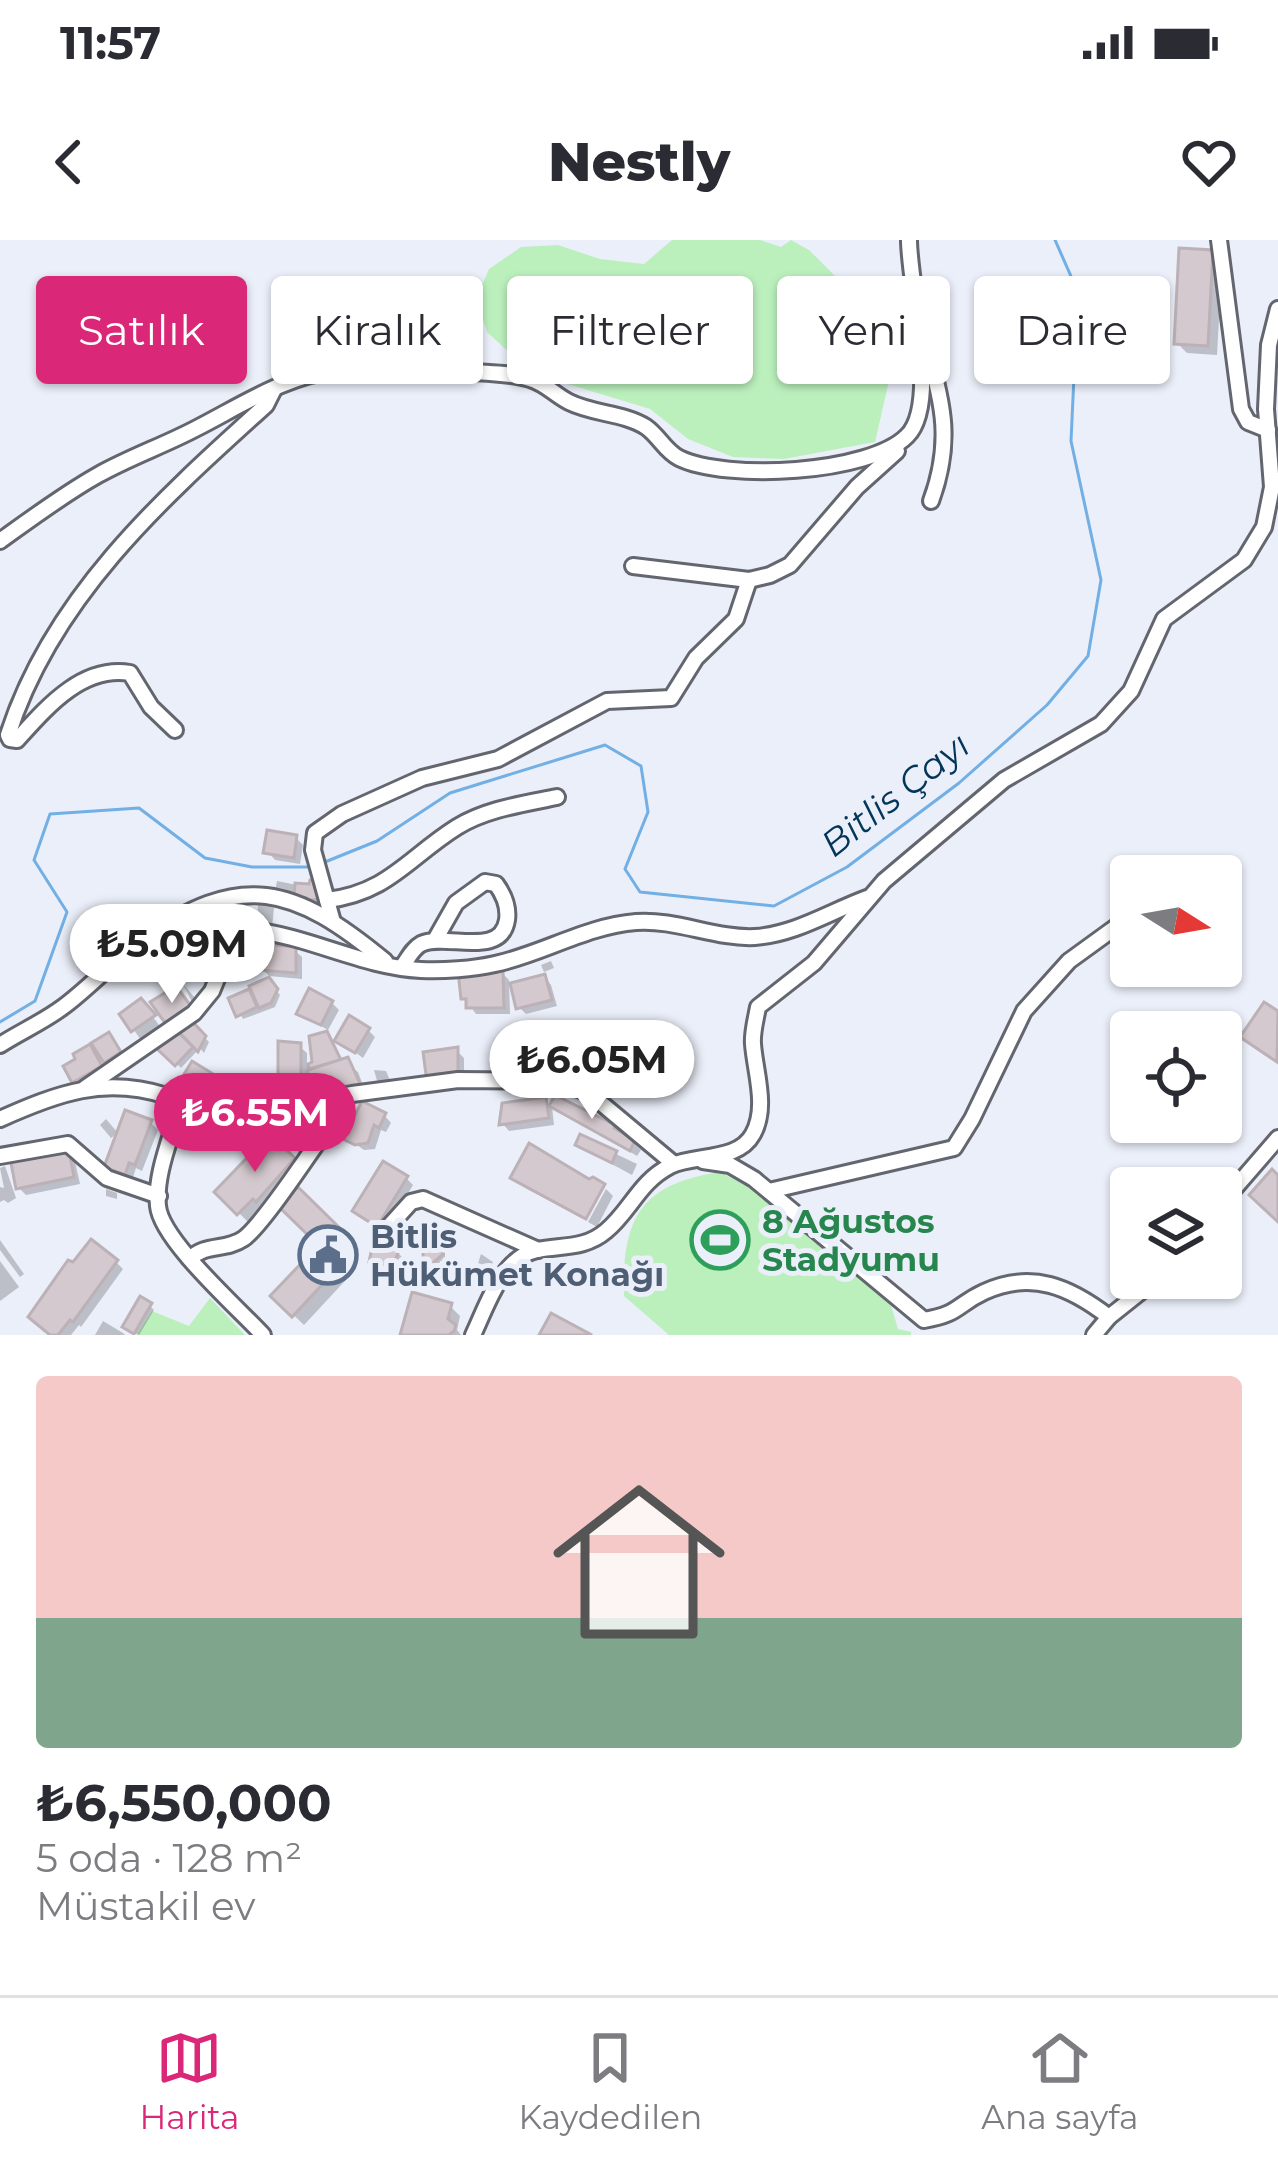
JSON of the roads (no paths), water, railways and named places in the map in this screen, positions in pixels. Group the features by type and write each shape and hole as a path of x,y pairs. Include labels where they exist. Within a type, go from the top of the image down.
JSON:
{"street":[{"path":"909,240 912,276"},
{"path":"1219,240 1240,409 1248,422 1268,430"},
{"path":"473,1335 499,1282 518,1258 538,1250 579,1246 607,1230 642,1184 674,1164 744,1146 755,1132 761,1101 752,1038 758,1007 814,963 872,896 1004,780 1101,724 1131,691 1164,619 1244,560 1264,527 1272,487 1268,430 1278,309"},
{"path":"0,541 101,473 274,389 334,370 404,365 515,374 538,381 596,413 636,422 685,460 746,470 857,461 888,451 912,433"},
{"path":"633,566 749,580 790,565 857,487 886,464 912,433 921,384"},
{"path":"931,501 944,467 937,384"},
{"path":"175,730 151,707 130,673 117,670 64,692 17,740 8,735 40,658 85,591 166,494 266,405 274,389"},
{"path":"333,922 314,850 315,833 342,814 422,778 498,759 607,701 670,698 696,658 736,620 749,580"},
{"path":"327,900 381,885 458,826 495,810 557,797"},
{"path":"395,965 416,946 435,940 480,943 500,936 508,910 496,884 484,882 456,903 435,940"},
{"path":"0,1046 61,1009 140,942 222,896 297,901 395,965"},
{"path":"0,1119 85,1088 194,1013 212,991 226,959 251,930 282,933 421,970 494,964 568,938 634,922 683,925 749,938 792,932 872,896"},
{"path":"769,1191 954,1148 1024,1011 1069,961 1110,931"},
{"path":"85,1088 134,1086 167,1096 212,1119 458,1080 558,1082 589,1093 674,1164"},
{"path":"167,1096 177,1115 158,1210 190,1259 263,1335"},
{"path":"190,1259 199,1250 227,1246 252,1231 326,1130"},
{"path":"1242,1180 1278,1138"},
{"path":"0,1156 68,1144 107,1178 159,1196"},
{"path":"696,1160 730,1165 769,1191 924,1328 958,1312 978,1294 1006,1283 1046,1283 1076,1292 1109,1317"},
{"path":"382,1234 411,1202 423,1199 538,1250"},
{"path":"1094,1335 1132,1299"}],"waterway":[{"name":"Bitlis Çayı","path":"325,862 377,841 450,793 605,745 641,766 648,812 625,869 640,892 774,906 847,867 959,783 1047,705 1088,656 1101,580 1071,441 1074,376 1096,333 1055,240"},
{"name":"Bitlis Çayı","path":"0,1022 35,1001 67,912 34,860 50,814 139,808 205,858 252,867 311,867"}],"place":[{"name":"8 Ağustos Stadyumu","path":"720,1240"},
{"name":"Bitlis Hükümet Konağı","path":"328,1255"}]}
